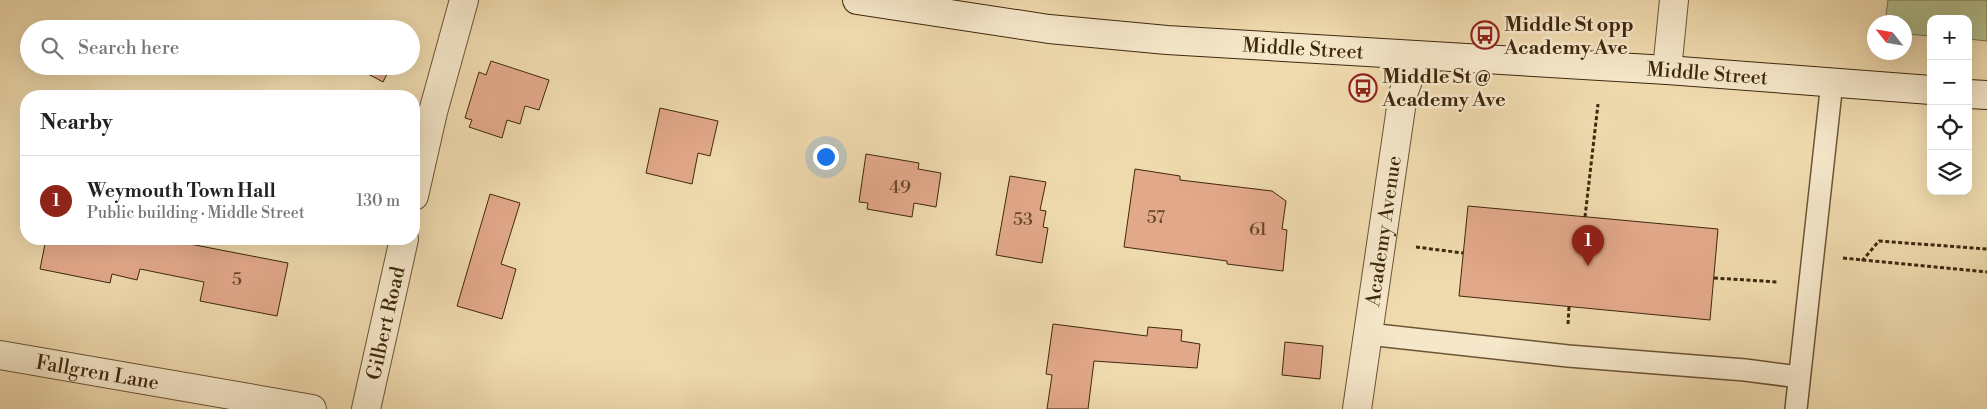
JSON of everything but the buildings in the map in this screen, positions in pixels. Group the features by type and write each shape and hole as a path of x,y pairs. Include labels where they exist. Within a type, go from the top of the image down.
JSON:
{"street":[{"path":"420,169 433,112 464,0"},
{"name":"Middle Street","path":"857,0 1049,29 1186,41 1667,70 1927,90"},
{"path":"1667,70 1674,0"},
{"name":"Academy Avenue","path":"1357,409 1403,94 1417,56"},
{"path":"1972,94 1987,95"},
{"name":"Gilbert Road","path":"366,409 403,245"},
{"name":"Fallgren Lane","path":"0,355 312,409"}],"lane":[{"path":"1796,409 1832,82"},
{"path":"1368,334 1568,356 1745,370 1799,377"}],"path":[{"path":"1585,217 1598,104"},
{"path":"1862,261 1879,241 1987,249"},
{"path":"1408,246 1463,253"},
{"path":"1840,257 1862,261 1987,272"},
{"path":"1714,278 1779,282"},
{"path":"1568,332 1569,307"}],"green space":[{"path":"1888,0 1987,0 1987,41 1972,39 1972,15 1927,15 1927,36 1912,35 1912,15 1886,15"}],"place":[{"name":"Middle St opp Academy Ave","path":"1485,35"},
{"name":"Middle St @ Academy Ave","path":"1363,88"},
{"name":"Weymouth Town Hall","path":"1588,266"}]}
